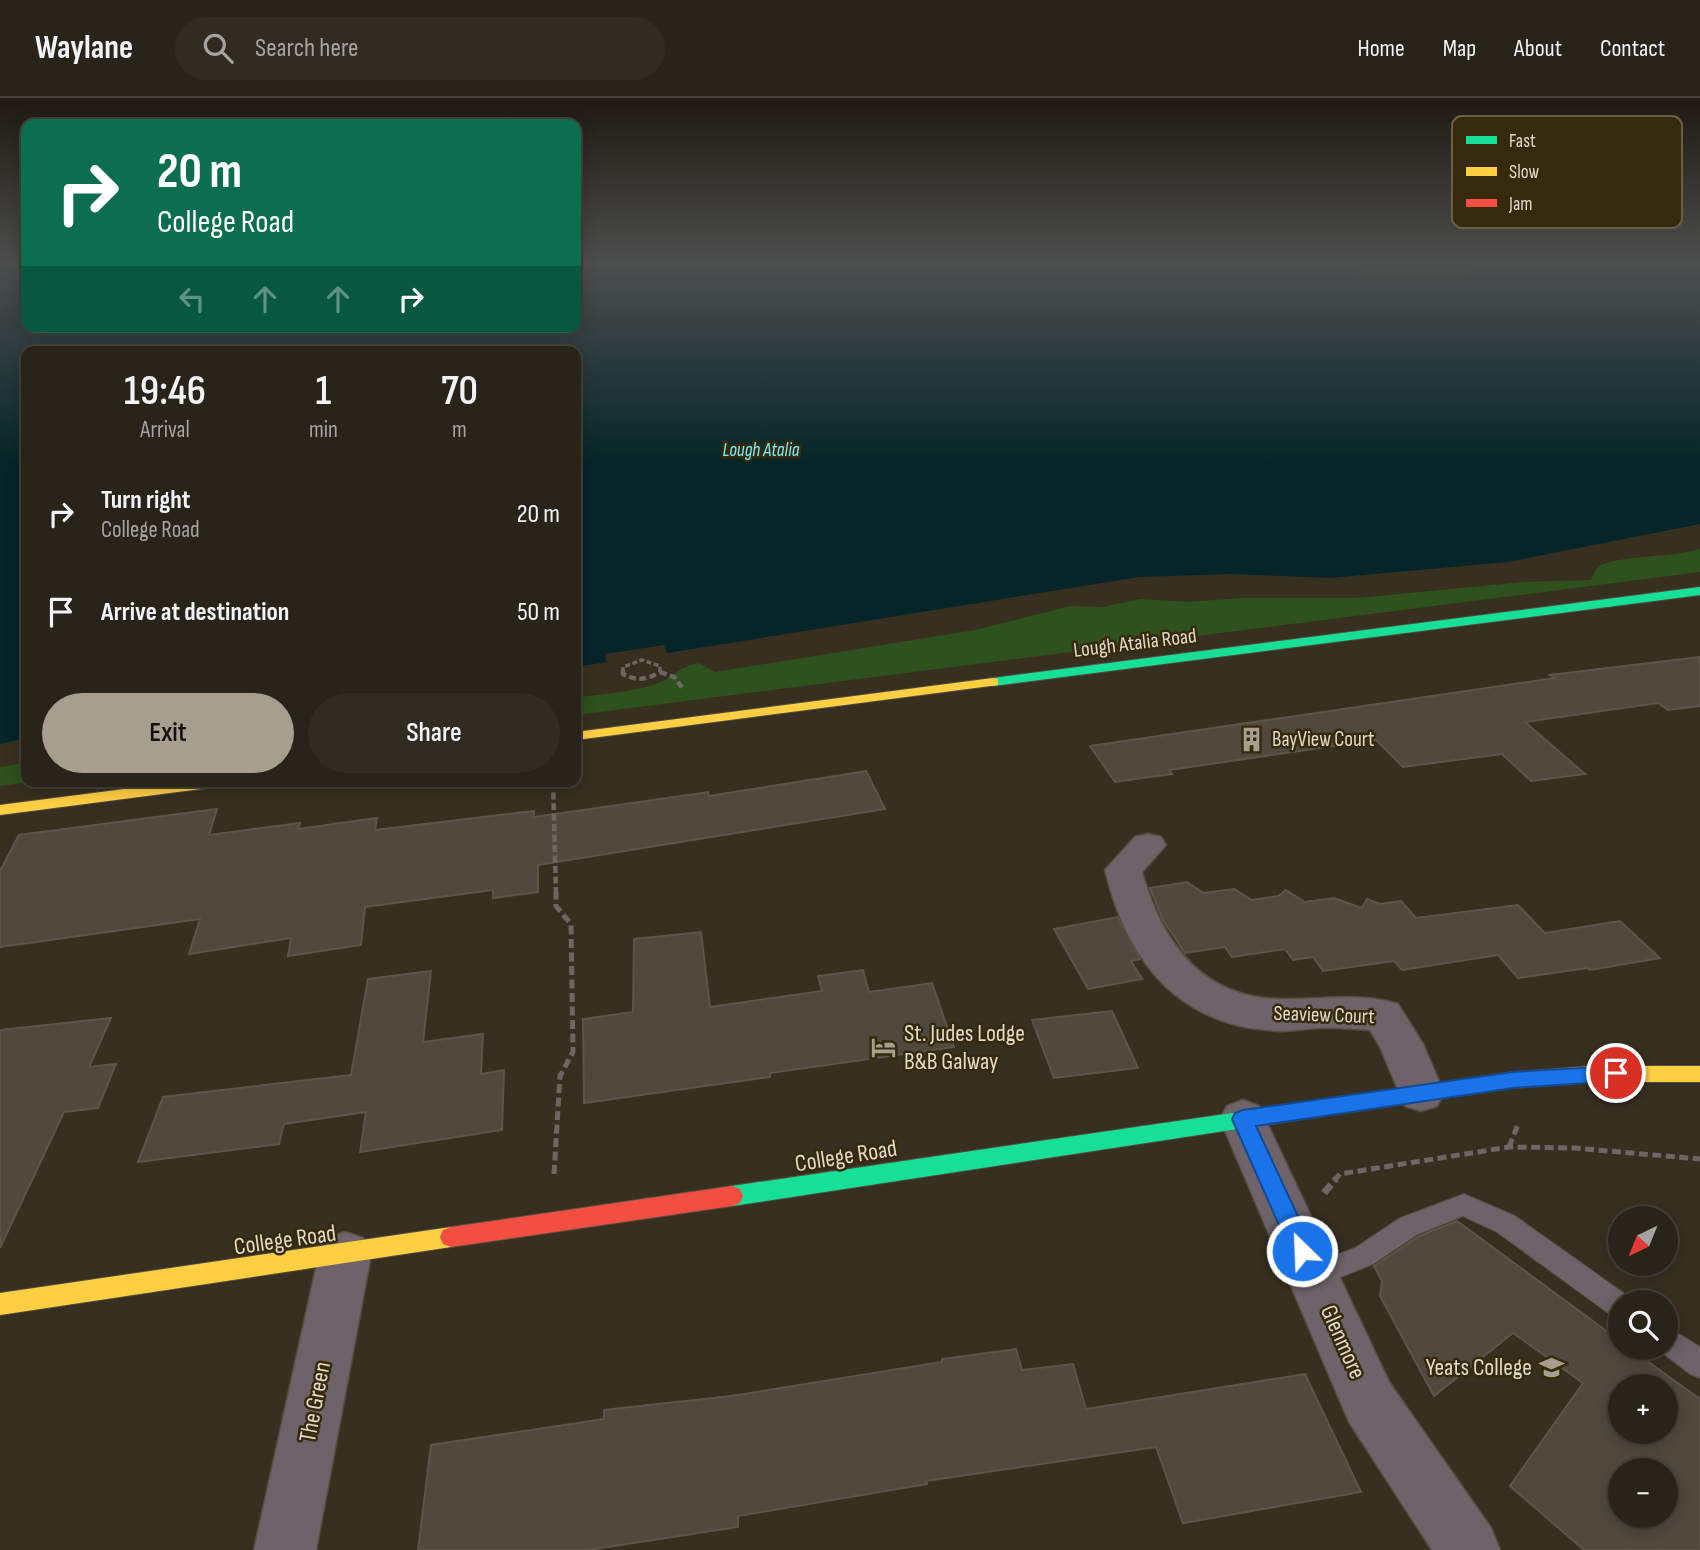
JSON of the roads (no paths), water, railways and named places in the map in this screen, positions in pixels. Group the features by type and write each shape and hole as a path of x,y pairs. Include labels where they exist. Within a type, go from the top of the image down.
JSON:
{"street":[{"name":"Lough Atalia Road","path":"581,735 1700,591"},
{"path":"0,810 177,787"},
{"name":"Seaview Court","path":"1148,845 1124,870 1129,900 1144,934 1164,961 1193,991 1231,1007 1276,1015 1323,1012 1383,1015 1401,1044 1421,1093"},
{"name":"College Road","path":"0,1304 1513,1080 1593,1074 1700,1074"},
{"name":"Glenmore","path":"1243,1119 1369,1402 1469,1550"},
{"name":"The Green","path":"285,1550 345,1255"}],"lane":[{"path":"1313,1276 1364,1256 1409,1226 1464,1205 1506,1224 1608,1297"},
{"path":"1678,1348 1700,1364"}],"water":[{"name":"Lough Atalia","path":"0,332 1700,332 1700,524 1508,562 1330,578 1231,574 1139,577 667,653 664,645 605,654 607,662 581,666 581,346 21,346 21,739 0,744"}],"place":[{"name":"BayView Court","path":"1252,739"},
{"name":"St. Judes Lodge B&B Galway","path":"884,1047"},
{"name":"Yeats College","path":"1552,1367"}]}
